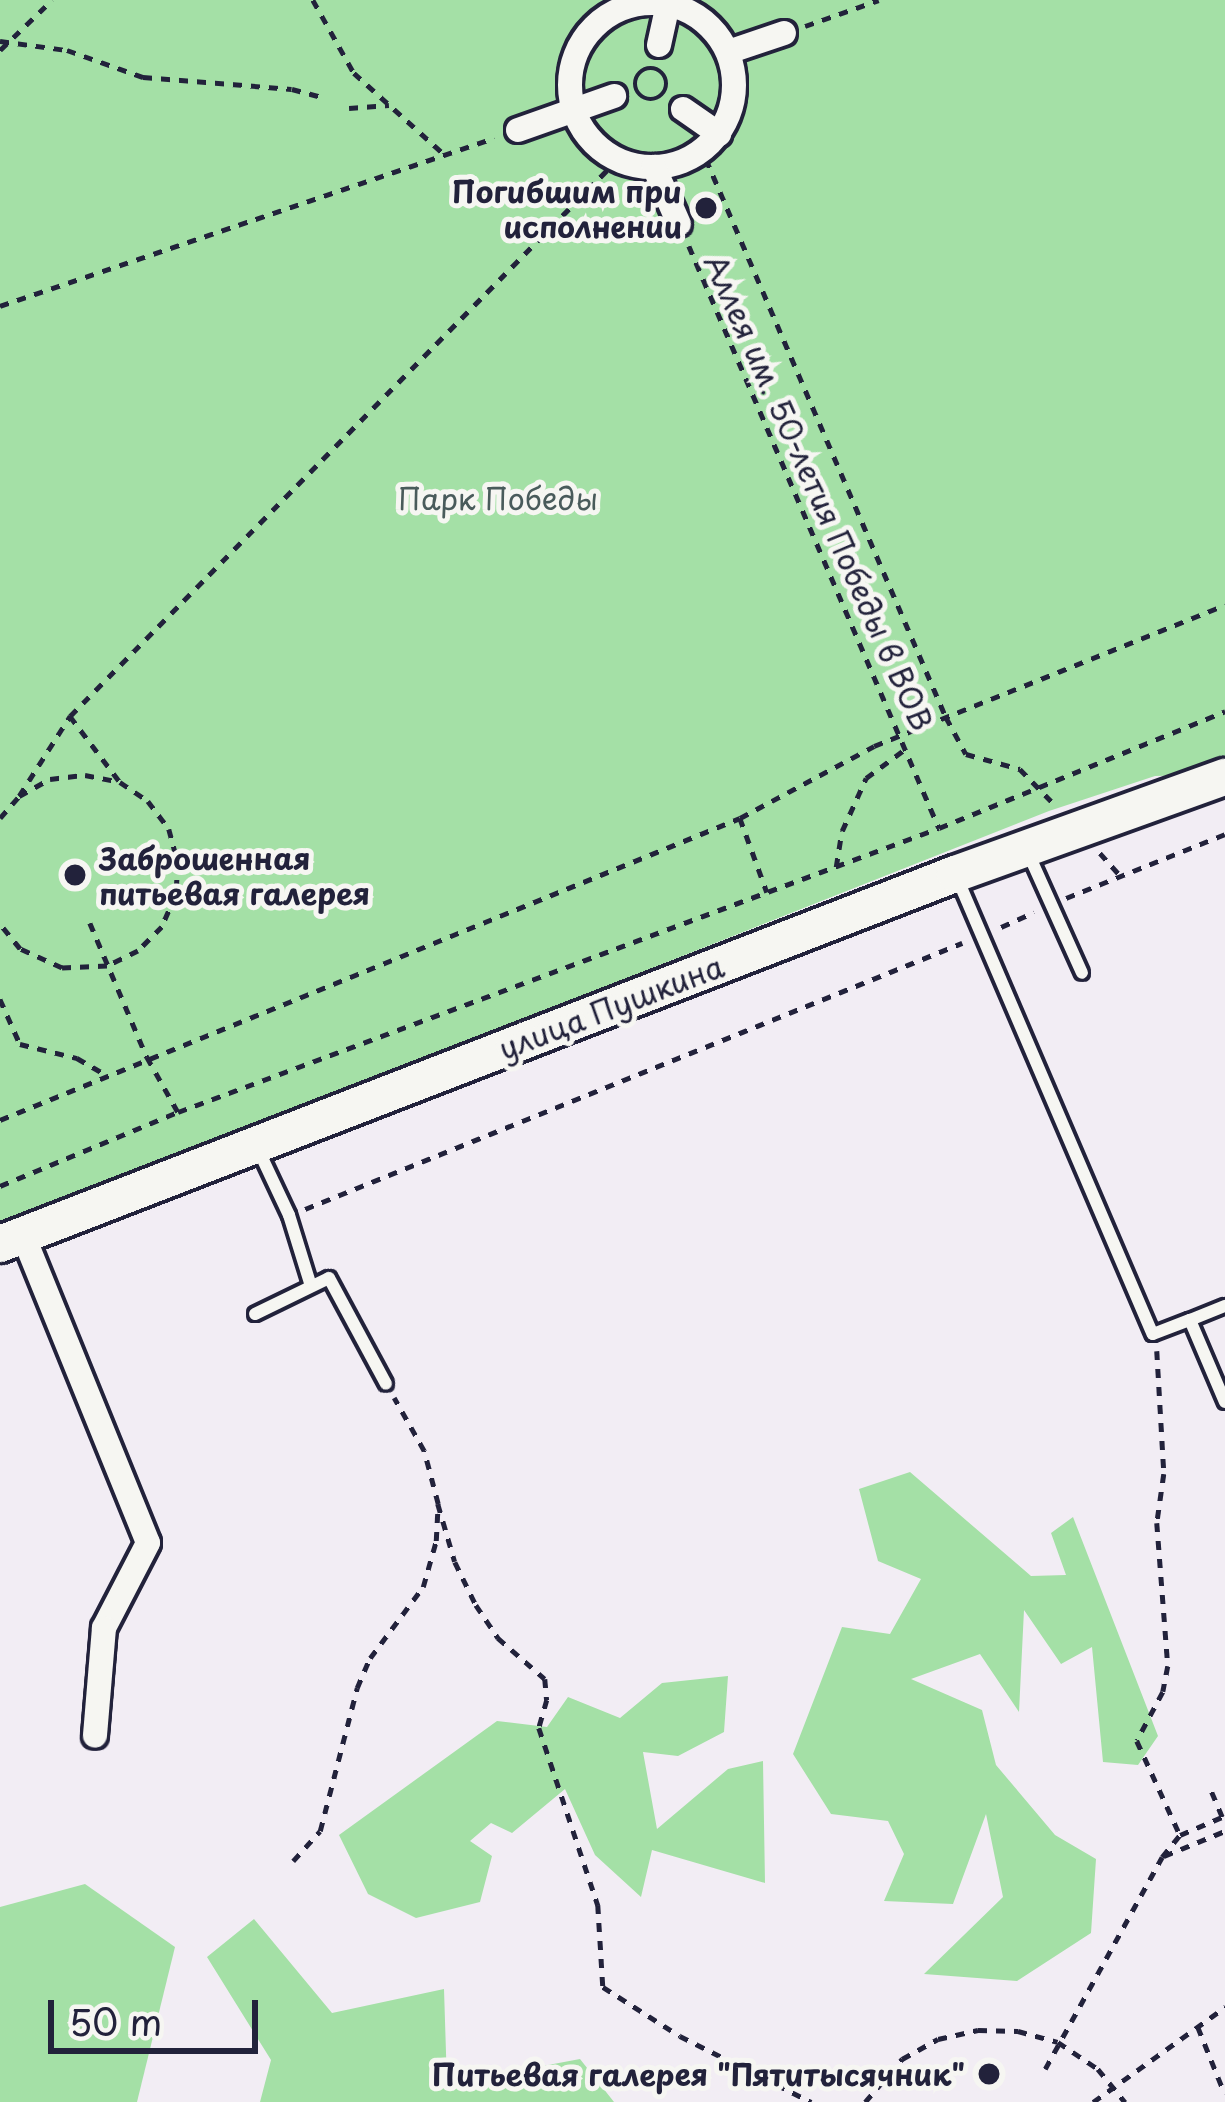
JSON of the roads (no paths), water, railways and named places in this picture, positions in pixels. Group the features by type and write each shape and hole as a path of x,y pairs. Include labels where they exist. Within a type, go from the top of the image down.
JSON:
{"street":[{"path":"632,2 668,4 704,21 728,52 734,94 710,142 654,167 617,160 590,139 572,109 568,87 579,44 611,13 632,2"},
{"path":"659,46 668,4"},
{"path":"728,52 784,33"},
{"path":"518,130 614,96"},
{"path":"683,109 710,142"},
{"path":"654,167 679,224"},
{"name":"улица Пушкина","path":"11,1240 955,874 1225,777"},
{"path":"11,1240 148,1543 104,1628 95,1736"}],"lane":[{"path":"1026,848 1082,973"},
{"path":"955,874 985,934 1154,1334 1225,1306"},
{"path":"256,1145 289,1215 311,1286"},
{"path":"255,1314 329,1278 386,1384"},
{"path":"1190,1320 1225,1402"}],"place":[{"name":"Погибшим при исполнении","path":"706,208"},
{"name":"Заброшенная питьевая галерея","path":"75,875"},
{"name":"Питьевая галерея \"Пятитысячник\"","path":"989,2074"}],"park label":[{"name":"Парк Победы","path":"498,498"}]}
